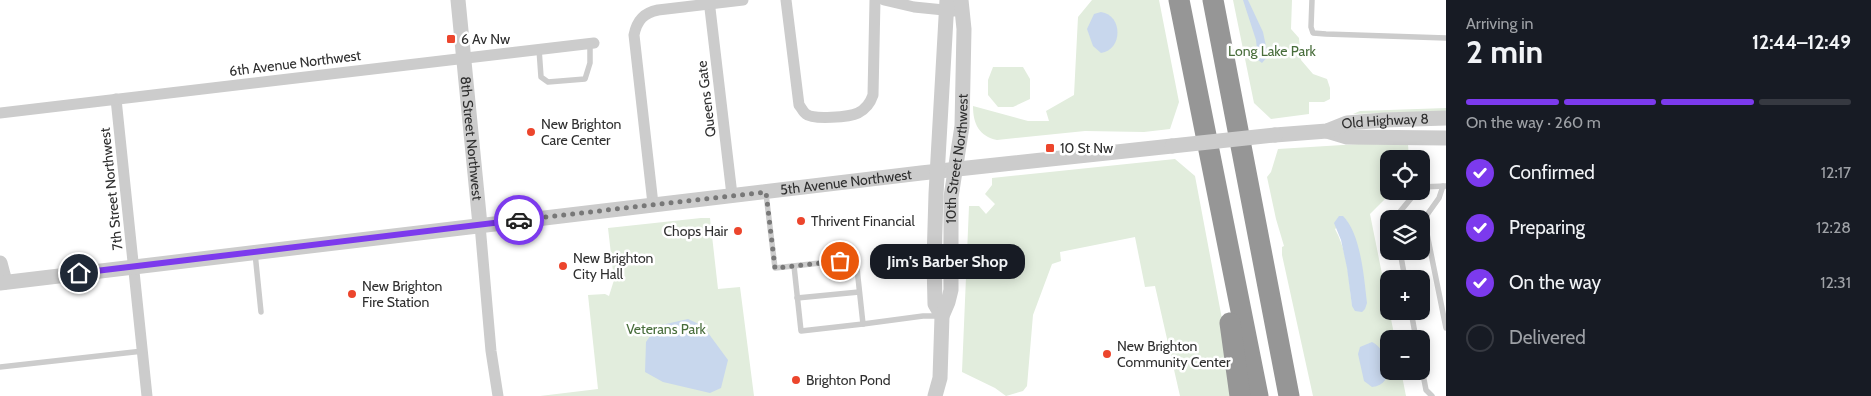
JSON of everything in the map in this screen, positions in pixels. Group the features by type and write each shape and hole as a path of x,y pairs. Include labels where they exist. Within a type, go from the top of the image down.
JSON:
{"highway":[{"path":"1179,0 1258,396"},
{"path":"1212,0 1289,396"},
{"path":"1231,94 1302,396"},
{"path":"1229,250 1230,327 1240,396"}],"street":[{"name":"8th Street Northwest","path":"458,0 491,351 498,396"},
{"path":"653,204 634,35 636,27 640,19 647,12 709,2 743,0"},
{"path":"786,0 799,105 806,115 816,118 856,114 867,108 873,95 875,0"},
{"path":"884,0 914,7 962,6"},
{"name":"Queens Gate","path":"709,2 732,195"},
{"name":"10th Street Northwest","path":"942,316 935,304 934,297 936,194 946,5"},
{"name":"10th Street Northwest","path":"935,396 940,378 942,316 951,290 951,197 962,126 964,29 962,6"},
{"name":"6th Avenue Northwest","path":"0,113 592,44"},
{"name":"7th Street Northwest","path":"116,99 147,396"},
{"name":"Old Highway 8","path":"1275,135 1327,131 1347,123 1446,118"},
{"name":"Old Highway 8","path":"1327,131 1347,137 1446,138"},
{"name":"5th Avenue Northwest","path":"3,282 938,171 1275,135"},
{"path":"0,262 3,282"},
{"name":"10th Street Northwest","path":"940,378 946,396"}],"lane":[{"path":"1312,0 1313,33 1446,38"},
{"path":"539,49 541,77 548,82 585,79 590,63 592,44"},
{"path":"1430,187 1444,186 1439,198 1424,219 1446,328"},
{"path":"766,192 775,268 856,259 863,324"},
{"path":"1401,210 1410,200"},
{"path":"255,252 261,312"},
{"path":"794,266 801,331 923,316 942,316"},
{"path":"798,298 859,292"},
{"path":"0,367 143,352"},
{"path":"1424,380 1426,390 1432,396"}],"green space":[{"path":"1092,0 1159,0 1179,102 1170,129 1144,132 1085,131 997,140 981,132 974,118 973,106 1028,121 1049,121 1046,111 1074,95 1078,17"},
{"name":"Long Lake Park","path":"1233,0 1292,0 1291,29 1299,38 1301,60 1313,74 1327,79 1330,88 1330,99 1324,102 1309,102 1309,114 1271,119 1254,103"},
{"path":"993,67 1023,67 1030,79 1030,99 1013,107 998,107 988,95 988,80"},
{"path":"1446,108 1446,111 1353,114 1360,111"},
{"path":"1359,144 1408,144 1408,150 1380,150 1380,200 1384,200 1370,214 1381,270 1380,320 1391,320 1393,330 1380,330 1380,380 1403,380 1406,396 1313,396 1282,255 1282,247 1284,246 1267,177 1271,172 1278,149","holes":["1347,220 1352,306 1343,248 1335,229"]},
{"path":"1175,159 1195,176 1222,319 1231,396 1180,396 1155,286 1145,287 1135,237 1060,252 1061,261 1052,264 1033,315 1027,386 1023,391 1006,396 995,388 962,372 969,206 979,206 986,214 995,204 985,194 992,185 992,178"},
{"name":"Veterans Park","path":"710,218 718,289 740,287 754,396 540,396 598,389 588,295 605,294 609,296 614,280 608,228"}],"water":[{"path":"1243,0 1248,0 1263,32 1268,56 1262,63 1258,60 1256,40"},
{"path":"1101,12 1108,14 1113,19 1118,32 1113,46 1101,53 1093,46 1087,29 1094,14"},
{"path":"1339,216 1343,216 1349,224 1361,257 1367,303 1362,312 1355,311 1352,306 1341,240 1334,223"},
{"path":"688,319 703,326 728,360 721,388 710,393 663,382 645,372 646,342 657,326"},
{"path":"1372,342 1380,348 1380,380 1385,380 1380,385 1372,387 1364,381 1358,354 1360,347"}],"way so far":[{"path":"519,220 766,192 775,268 840,261"}],"place":[{"name":"6 Av Nw","path":"451,39"},
{"name":"New Brighton Care Center","path":"531,132"},
{"name":"10 St Nw","path":"1050,148"},
{"name":"Thrivent Financial","path":"801,221"},
{"name":"Chops Hair","path":"738,231"},
{"name":"Jim's Barber Shop","path":"840,261"},
{"name":"New Brighton City Hall","path":"563,266"},
{"name":"New Brighton Fire Station","path":"352,294"},
{"name":"New Brighton Community Center","path":"1107,354"},
{"name":"Brighton Pond","path":"796,380"}],"route":[{"path":"79,273 519,220"}]}
